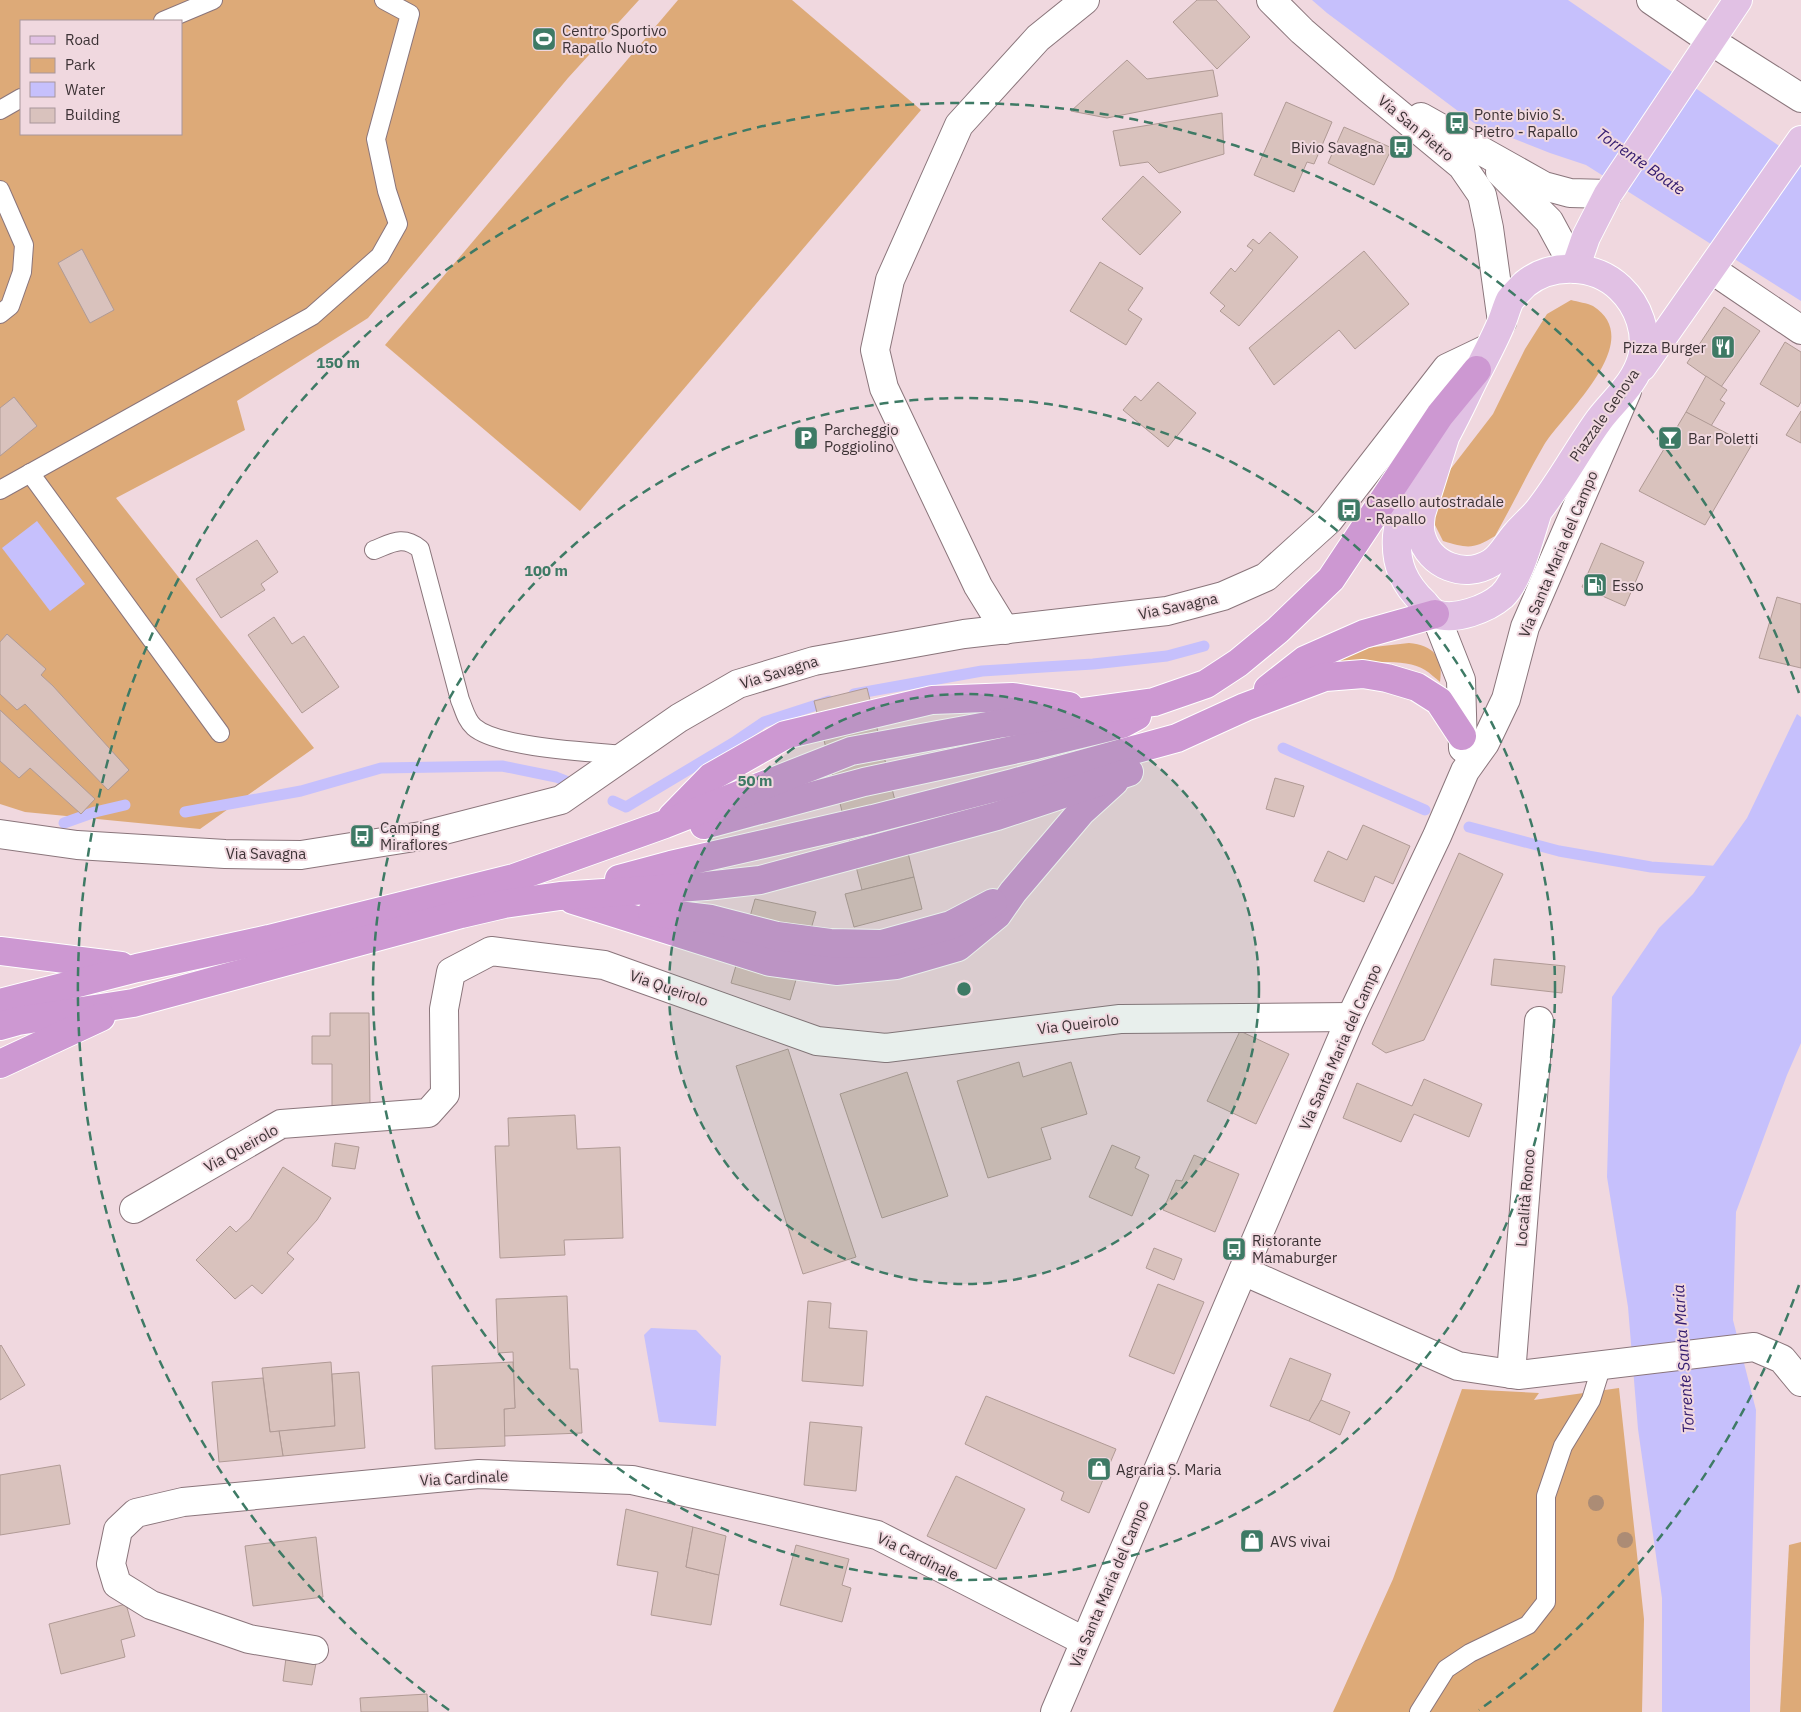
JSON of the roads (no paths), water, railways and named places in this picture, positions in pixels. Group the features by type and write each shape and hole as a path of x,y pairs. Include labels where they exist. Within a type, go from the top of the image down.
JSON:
{"highway":[{"path":"0,1003 137,968 269,939 514,878 666,824 851,751 998,724 1154,702 1206,684 1238,662 1278,630 1331,579 1440,415 1483,359"},
{"path":"1245,707 1305,660 1364,634 1435,614"},
{"path":"560,896 671,865 873,819 1177,738 1245,707 1325,676 1363,674 1387,678 1417,687 1439,701 1462,736"},
{"path":"630,837 670,834 864,782 1036,745 1122,724 1175,695"},
{"path":"666,824 711,777 785,734 932,700 1013,697 1095,710"},
{"path":"560,896 770,962 836,972 896,965 958,947 997,915 1013,892 1081,812 1112,783 1177,738"},
{"path":"0,1026 18,1021 133,1003 504,904 560,896 706,886 760,880 998,816 1129,772"},
{"path":"0,951 137,968"},
{"path":"0,1064 133,1003"}],"main road":[{"path":"1576,268 1586,237 1608,194 1738,0"},
{"path":"1629,385 1801,140"},
{"name":"Piazzale Genova","path":"1447,431 1421,514 1421,536 1426,547 1434,557 1449,568 1458,570 1478,569 1496,560 1516,533 1538,511 1599,420 1637,373 1643,356 1644,342 1641,320 1636,308 1628,297 1609,279 1587,270 1576,268 1547,272 1525,284 1510,301 1502,322 1447,431 1404,510 1397,534 1398,566 1410,590 1435,614 1460,617 1482,608 1502,596 1519,570 1538,511"}],"street":[{"path":"1005,630 978,586 884,388 875,350 890,280 959,125 1038,38 1085,0"},
{"name":"Via San Pietro","path":"1271,0 1302,31 1462,166 1482,195 1489,228 1502,322"},
{"path":"1651,0 1711,41 1801,98"},
{"path":"1369,89 1544,186 1570,193 1608,194"},
{"path":"1476,147 1549,221 1576,268"},
{"path":"1714,265 1801,330"},
{"name":"Via Savagna","path":"0,834 77,845 226,854 301,855 422,836 561,800 679,718 738,684 814,660 964,634 1166,611 1223,596 1266,577 1329,520 1447,368 1483,359"},
{"name":"Via Santa Maria del Campo","path":"1055,1712 1351,1017 1437,836 1460,782 1485,742 1506,699 1525,627 1629,385"},
{"path":"1435,614 1460,680 1462,736 1460,782"},
{"name":"Via Queirolo","path":"134,1209 281,1124 428,1113 445,1094 444,1009 451,972 491,951 604,965 817,1040 886,1048 1120,1019 1351,1017"},
{"name":"Località Ronco","path":"1511,1374 1539,1021"},
{"path":"1243,1271 1458,1366 1518,1375 1754,1347 1782,1359 1801,1382"},
{"name":"Via Cardinale","path":"314,1650 249,1639 151,1605 117,1584 110,1564 118,1530 136,1513 183,1502 479,1474 632,1480 877,1535 1084,1641"}],"lane":[{"path":"165,20 213,0"},
{"path":"0,490 312,316 380,256 398,224 387,191 376,139 410,14 384,0"},
{"path":"0,110 20,99"},
{"path":"0,190 24,245 22,272 10,306 0,314"},
{"path":"30,473 220,733"},
{"path":"374,550 398,541 412,542 420,549 460,700 467,718 475,728 497,739 550,748 626,755"},
{"path":"1419,1712 1446,1669 1470,1653 1528,1625 1546,1602 1546,1496 1563,1446 1591,1400 1605,1364"}],"water":[{"name":"Torrente Boate","path":"1312,0 1568,0 1801,161 1801,301 1586,165 1474,123"},
{"path":"37,521 85,584 50,611 2,548"},
{"name":"Torrente Santa Maria","path":"1797,714 1801,717 1801,1043 1787,1075 1736,1212 1733,1320 1756,1410 1750,1712 1662,1712 1662,1598 1638,1429 1628,1307 1607,1177 1612,997 1659,928 1693,894 1747,818"},
{"path":"651,1328 696,1330 721,1356 716,1426 659,1422 644,1335"}],"waterway":[{"path":"854,694 982,671 1093,664 1167,656 1204,646"},
{"path":"613,801 626,807 733,743 764,722 829,701"},
{"path":"1283,748 1425,810"},
{"path":"185,812 301,791 381,768 502,766 556,777 571,783"},
{"path":"64,823 95,812 125,805"},
{"path":"1469,827 1559,851 1651,867 1725,872"}],"place":[{"name":"Centro Sportivo Rapallo Nuoto","path":"544,39"},
{"name":"Ponte bivio S. Pietro - Rapallo","path":"1457,123"},
{"name":"Bivio Savagna","path":"1401,147"},
{"name":"Pizza Burger","path":"1723,347"},
{"name":"Parcheggio Poggiolino","path":"806,438"},
{"name":"Bar Poletti","path":"1670,438"},
{"name":"Casello autostradale - Rapallo","path":"1349,510"},
{"name":"Esso","path":"1595,585"},
{"name":"Camping Miraflores","path":"362,836"},
{"name":"Ristorante Mamaburger","path":"1234,1249"},
{"name":"Agraria S. Maria","path":"1099,1469"},
{"name":"AVS vivai","path":"1252,1541"}]}
